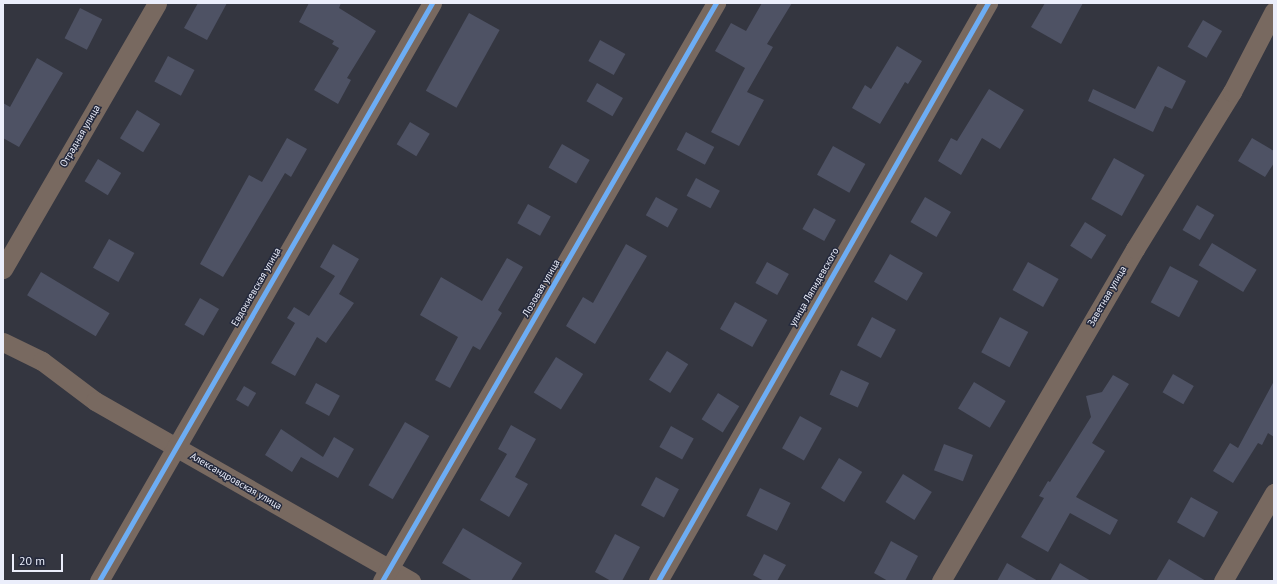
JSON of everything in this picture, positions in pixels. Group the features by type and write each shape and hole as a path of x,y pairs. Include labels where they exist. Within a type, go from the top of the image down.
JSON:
{"street":[{"name":"Отрадная улица","path":"3,269 157,3"},
{"name":"Евдокиевская улица","path":"99,581 174,446 432,3"},
{"name":"Лозовая улица","path":"385,575 716,3"},
{"name":"улица Ляпидевского","path":"658,581 988,3"},
{"name":"Заветная улица","path":"941,581 1135,249 1232,92 1274,11"},
{"name":"Александровская улица","path":"3,342 42,361 96,401 174,446 385,575 411,581"},
{"path":"1223,581 1274,493"}],"building":[{"path":"198,3 227,3 207,40 184,28"},
{"path":"309,3 341,3 339,8 376,31 347,78 351,80 338,104 314,90 339,48 332,44 334,41 299,22"},
{"path":"762,3 792,3 767,44 773,47 747,92 764,100 739,146 711,132 745,68 715,51 731,23 746,31"},
{"path":"1045,3 1083,3 1061,44 1031,27"},
{"path":"80,8 102,19 87,50 65,38"},
{"path":"469,13 500,30 456,108 426,91"},
{"path":"1203,20 1222,31 1207,58 1188,47"},
{"path":"600,40 625,54 614,75 588,61"},
{"path":"897,46 922,61 908,84 905,82 880,124 852,108 865,85 871,89"},
{"path":"168,56 194,70 181,96 154,82"},
{"path":"37,58 63,73 19,147 3,138 3,103 10,107"},
{"path":"1158,66 1186,81 1172,109 1165,106 1153,132 1088,101 1093,89 1135,109"},
{"path":"597,83 623,98 612,116 586,101"},
{"path":"989,89 1024,110 1000,149 982,138 961,175 938,161 951,138 957,141"},
{"path":"137,110 160,124 143,152 120,138"},
{"path":"410,122 430,134 416,156 397,144"},
{"path":"686,132 714,147 705,165 677,150"},
{"path":"287,138 307,149 291,177 285,173 223,277 200,264 249,175 262,182"},
{"path":"1252,138 1274,151 1274,163 1265,177 1238,161"},
{"path":"562,144 590,160 576,183 548,167"},
{"path":"833,146 865,164 849,193 817,175"},
{"path":"1114,158 1145,175 1122,216 1091,199"},
{"path":"98,159 121,173 108,195 85,181"},
{"path":"696,178 720,191 710,208 687,196"},
{"path":"656,197 678,209 668,227 646,215"},
{"path":"925,197 951,212 936,237 910,222"},
{"path":"528,204 551,217 540,236 517,223"},
{"path":"1197,205 1214,215 1200,240 1182,230"},
{"path":"814,208 836,220 824,241 802,229"},
{"path":"1085,222 1106,235 1091,259 1070,246"},
{"path":"109,239 134,253 118,282 93,268"},
{"path":"1212,243 1257,270 1243,292 1199,265"},
{"path":"333,244 359,259 339,294 354,303 326,343 317,337 295,376 271,363 295,323 287,318 294,307 309,316 335,276 320,267"},
{"path":"626,244 647,256 595,344 566,326 583,297 593,303"},
{"path":"890,254 923,273 907,301 874,282"},
{"path":"507,258 523,267 498,310 502,313 480,350 473,346 450,388 435,380 458,337 420,315 441,277 482,301"},
{"path":"767,262 789,274 777,295 755,283"},
{"path":"1028,262 1059,279 1043,307 1012,290"},
{"path":"1170,266 1198,281 1179,317 1151,302"},
{"path":"41,272 110,313 96,336 27,295"},
{"path":"200,298 219,309 204,336 184,325"},
{"path":"735,302 767,320 752,347 720,329"},
{"path":"872,317 896,330 881,358 857,345"},
{"path":"1000,317 1028,332 1009,367 981,352"},
{"path":"667,351 688,364 670,393 649,380"},
{"path":"556,357 583,374 561,410 534,393"},
{"path":"841,370 869,383 858,408 830,394"},
{"path":"1173,374 1194,386 1183,404 1162,392"},
{"path":"1113,375 1129,384 1092,443 1105,451 1076,497 1118,520 1110,535 1070,513 1048,552 1021,537 1044,498 1039,496 1048,481 1050,482 1091,417 1086,396 1102,392"},
{"path":"1274,381 1274,437 1268,433 1262,445 1258,443 1233,483 1213,471 1230,443 1238,448"},
{"path":"974,382 1006,401 990,428 958,409"},
{"path":"316,383 340,396 329,416 305,403"},
{"path":"244,386 256,393 248,407 236,400"},
{"path":"718,393 739,406 723,433 702,419"},
{"path":"800,416 822,428 804,460 782,448"},
{"path":"405,422 429,436 393,499 368,485"},
{"path":"511,425 536,439 515,477 528,484 509,517 480,500 507,454 498,449"},
{"path":"671,426 694,439 682,460 659,447"},
{"path":"281,429 323,457 334,437 354,449 338,478 301,457 292,472 265,455"},
{"path":"944,444 973,455 963,481 934,470"},
{"path":"839,458 862,472 844,502 821,488"},
{"path":"903,474 932,492 914,520 886,502"},
{"path":"656,477 679,489 664,517 641,505"},
{"path":"760,488 791,503 777,531 746,516"},
{"path":"1191,497 1218,512 1204,537 1177,522"},
{"path":"463,528 522,563 511,581 473,581 442,563"},
{"path":"615,534 640,547 622,581 611,581 595,572"},
{"path":"891,541 918,556 905,581 888,581 874,573"},
{"path":"764,554 786,565 777,581 764,581 753,575"},
{"path":"1169,559 1206,581 1156,581"},
{"path":"1007,563 1038,581 997,581"},
{"path":"1060,563 1091,581 1050,581"}],"cycle path":[{"path":"99,581 432,3"},
{"path":"382,581 716,3"},
{"path":"658,581 988,3"}]}
